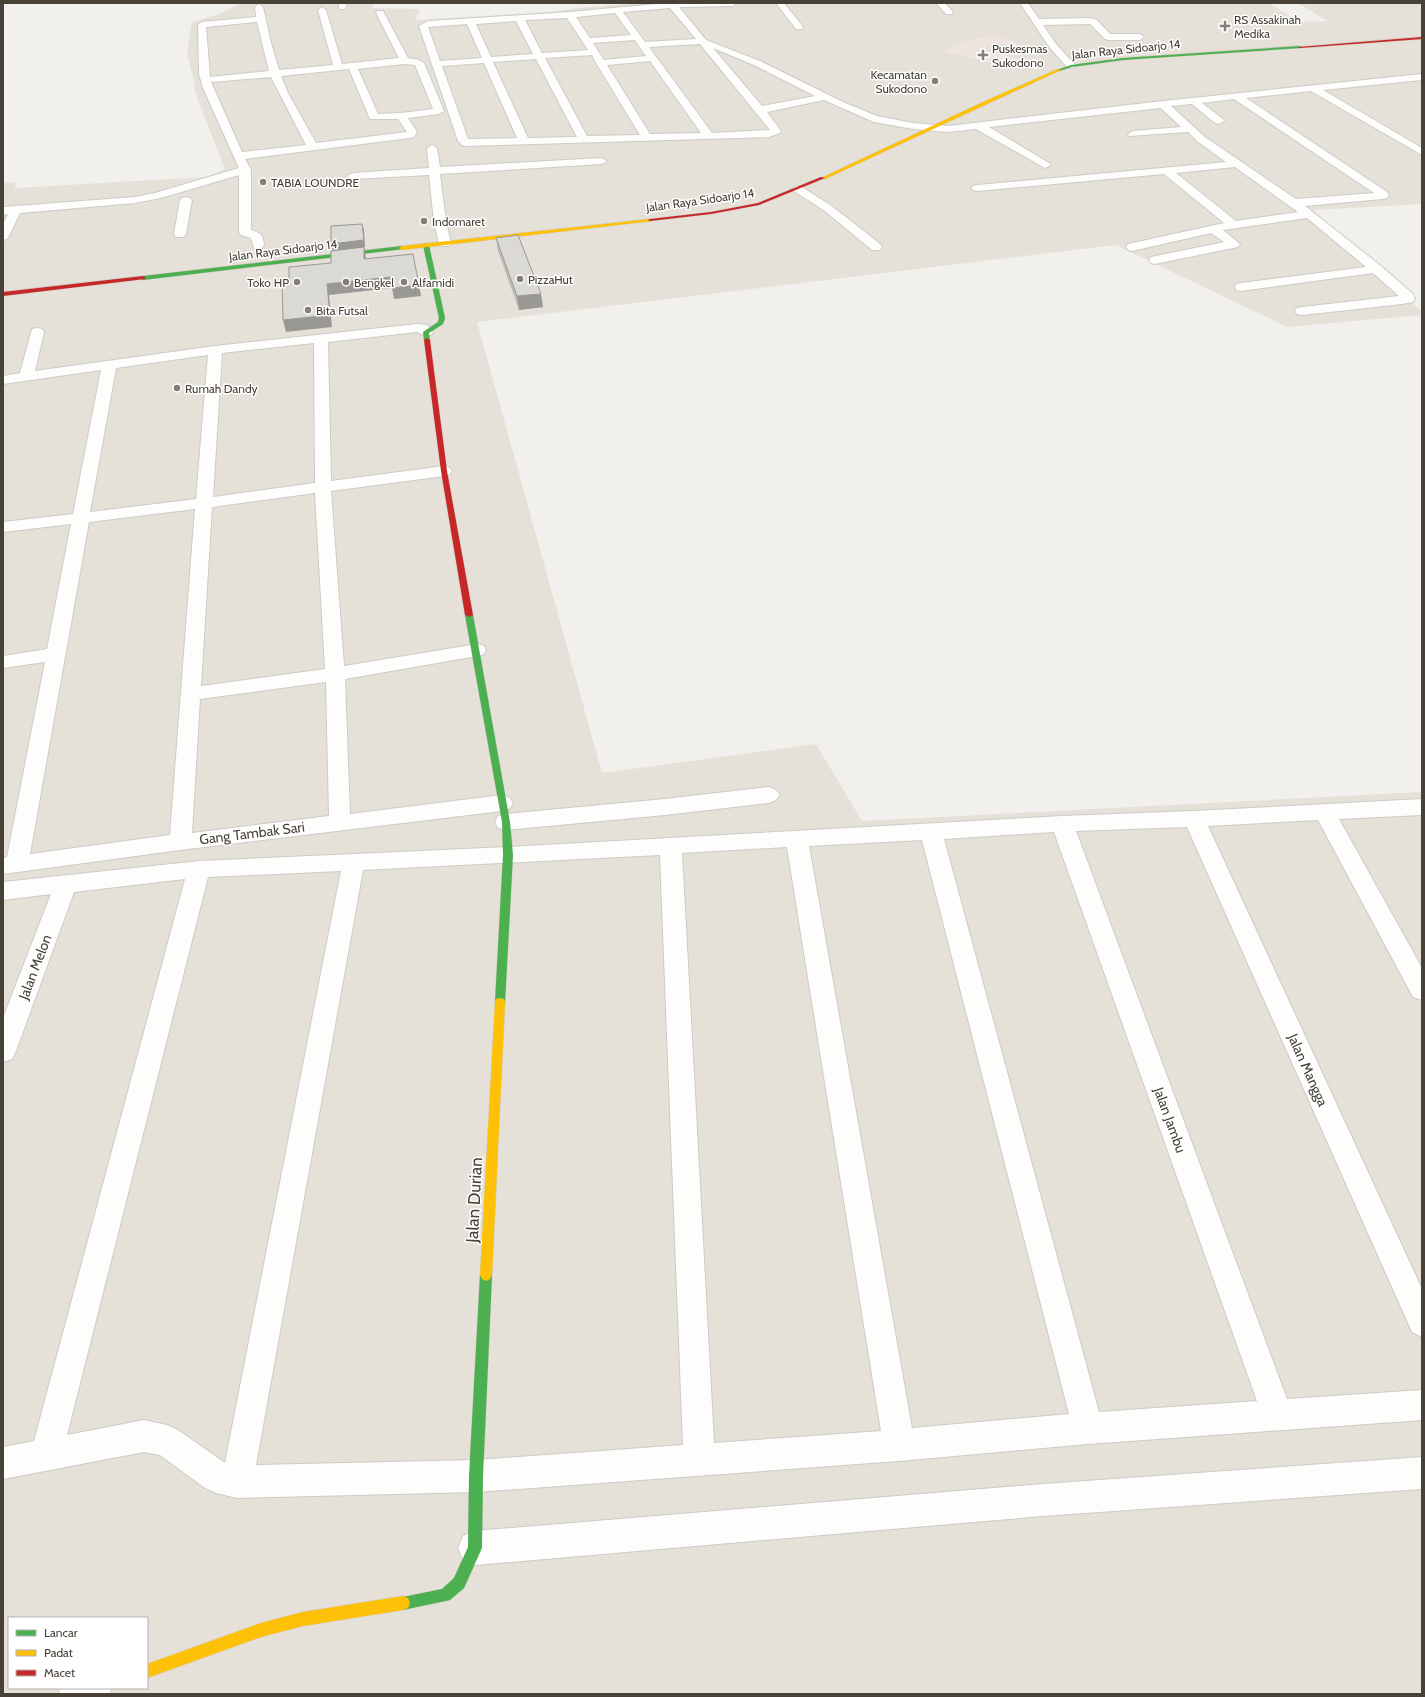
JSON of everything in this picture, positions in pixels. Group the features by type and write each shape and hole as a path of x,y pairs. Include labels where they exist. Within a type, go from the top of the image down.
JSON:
{"main road":[{"name":"Jalan Raya Sidoarjo 14","path":"3,294 711,213 759,204 798,190 1048,74 1071,66 1123,59 1422,38"},
{"path":"426,245 442,318 441,323 426,332"},
{"name":"Jalan Durian","path":"426,332 444,471 477,650 504,813 508,855 476,1476 475,1548"},
{"path":"148,1671 261,1630 303,1619 430,1599 445,1595 460,1583 475,1548"}],"street":[{"path":"671,4 704,42 734,68 760,110 776,131 766,134 469,144 464,142 423,26 428,24 618,11 671,4 732,3"},
{"path":"780,3 799,27"},
{"path":"940,3 949,12"},
{"path":"1024,3 1053,46 1071,66"},
{"path":"259,6 275,74 285,96 313,147"},
{"path":"322,10 338,68"},
{"path":"618,11 645,46 709,136"},
{"path":"380,13 405,61"},
{"path":"570,15 647,138"},
{"path":"519,18 537,55 584,140"},
{"path":"258,245 257,236 245,232 246,170 226,129 206,80 202,25 261,19"},
{"path":"470,21 524,141"},
{"path":"1037,22 1093,21 1108,37 1140,37"},
{"path":"436,64 704,42 757,63 839,104 874,119 933,128 955,129 1194,100 1422,77"},
{"path":"593,50 645,46"},
{"path":"206,80 287,73 352,66 405,61 417,61 420,63 439,110 435,112 401,116 379,118 373,116 352,66"},
{"path":"734,68 757,63"},
{"path":"287,73 290,96 289,101"},
{"path":"1312,88 1422,152"},
{"path":"1236,96 1383,194 1383,196 1294,203"},
{"path":"760,110 826,97"},
{"path":"808,100 865,126 922,133"},
{"path":"1194,100 1219,121"},
{"path":"823,107 839,104"},
{"path":"1163,104 1189,129 1235,164 1309,214 1377,269 1408,297 1408,299 1302,311"},
{"path":"240,156 410,135 412,132 401,116"},
{"path":"865,126 874,119"},
{"path":"978,126 1045,165"},
{"path":"1133,134 1189,129"},
{"path":"432,148 440,222 445,243"},
{"path":"353,176 602,161"},
{"path":"978,188 1235,164"},
{"path":"3,211 135,200 157,196 246,170"},
{"path":"1166,170 1234,225"},
{"path":"208,190 213,179"},
{"path":"798,190 829,209 876,247"},
{"path":"135,200 149,204 190,200 180,234"},
{"path":"3,236 16,210"},
{"path":"1132,247 1234,225 1309,214"},
{"path":"1155,260 1234,244 1214,229"},
{"path":"1241,287 1377,269"},
{"path":"4,383 27,376 215,350 417,328 422,328 426,332"},
{"path":"27,376 37,332"},
{"path":"321,338 323,487 335,674 340,823"},
{"path":"180,842 192,694 203,503 215,350"},
{"path":"10,865 56,654 109,365"},
{"path":"3,527 203,503 444,471"},
{"path":"192,694 335,674 477,650"},
{"path":"3,662 56,654"},
{"name":"Gang Tambak Sari","path":"10,865 180,842 340,823 504,813 665,807 769,795"},
{"path":"3,891 157,872 199,869 508,855 1062,824 1194,819 1422,807"},
{"path":"1324,812 1422,990"},
{"name":"Jalan Mangga","path":"1194,819 1422,1322"},
{"name":"Jalan Jambu","path":"1062,824 1278,1416"},
{"path":"931,832 1088,1428"},
{"path":"797,839 899,1445"},
{"path":"671,846 699,1459"},
{"path":"237,1482 354,861"},
{"path":"46,1455 199,869"},
{"name":"Jalan Melon","path":"3,1051 66,884"},
{"path":"3,1463 144,1436 167,1441 216,1477 237,1482 476,1476 899,1445 1088,1428 1422,1405"},
{"path":"475,1548 1043,1500 1422,1473"},
{"path":"76,1694 91,1689"}],"shaded area":[{"path":"241,3 374,3 372,8 420,9 415,20 551,12 576,8 640,3 1269,3 1299,22 1327,21 1298,3 1422,3 1422,204 1313,210 1422,312 1422,315 1287,327 1116,245 477,322 602,773 816,744 862,821 1422,792 1422,1694 3,1694 3,183 16,182 15,188 206,177 225,169 195,92 194,80 187,53 192,22 220,14"},
{"name":"Puskesmas Sukodono","path":"998,37 1016,42 1017,48 996,43 983,48 986,51 1024,60 1007,67 942,51 977,38"}],"building":[{"path":"362,224 364,240 331,244 331,226"},
{"name":"PizzaHut","path":"518,235 541,294 517,296 496,238"},
{"path":"364,247 364,259 413,254 419,285 392,288 390,277 327,284 330,315 283,320 282,283 289,282 289,267 331,263 331,251"}],"traffic: fast":[{"path":"1059,70 1071,66 1123,59 1300,47"},
{"path":"426,245 442,318 441,323 426,332 427,340"},
{"path":"143,278 402,248"},
{"path":"469,615 506,822 508,855 500,1002"},
{"path":"403,1603 445,1595 459,1583 475,1548 476,1476 486,1275"}],"traffic: slow":[{"path":"823,178 984,103 1059,70"},
{"path":"402,248 650,220"},
{"path":"486,1275 500,1002"},
{"path":"148,1671 261,1630 303,1619 403,1603"}],"traffic: jam":[{"path":"1300,47 1422,38"},
{"path":"650,220 711,213 759,204 823,178"},
{"path":"3,294 143,278"},
{"path":"427,340 444,471 469,615"}],"place":[{"name":"RS Assakinah Medika","path":"1225,26"},
{"name":"Puskesmas Sukodono","path":"983,55"},
{"name":"Kecamatan Sukodono","path":"935,81"},
{"name":"TABIA LOUNDRE","path":"263,182"},
{"name":"Indomaret","path":"424,221"},
{"name":"PizzaHut","path":"520,279"},
{"name":"Toko HP","path":"297,282"},
{"name":"Bengkel","path":"346,282"},
{"name":"Alfamidi","path":"404,282"},
{"name":"Bita Futsal","path":"308,310"},
{"name":"Rumah Dandy","path":"177,388"}]}
